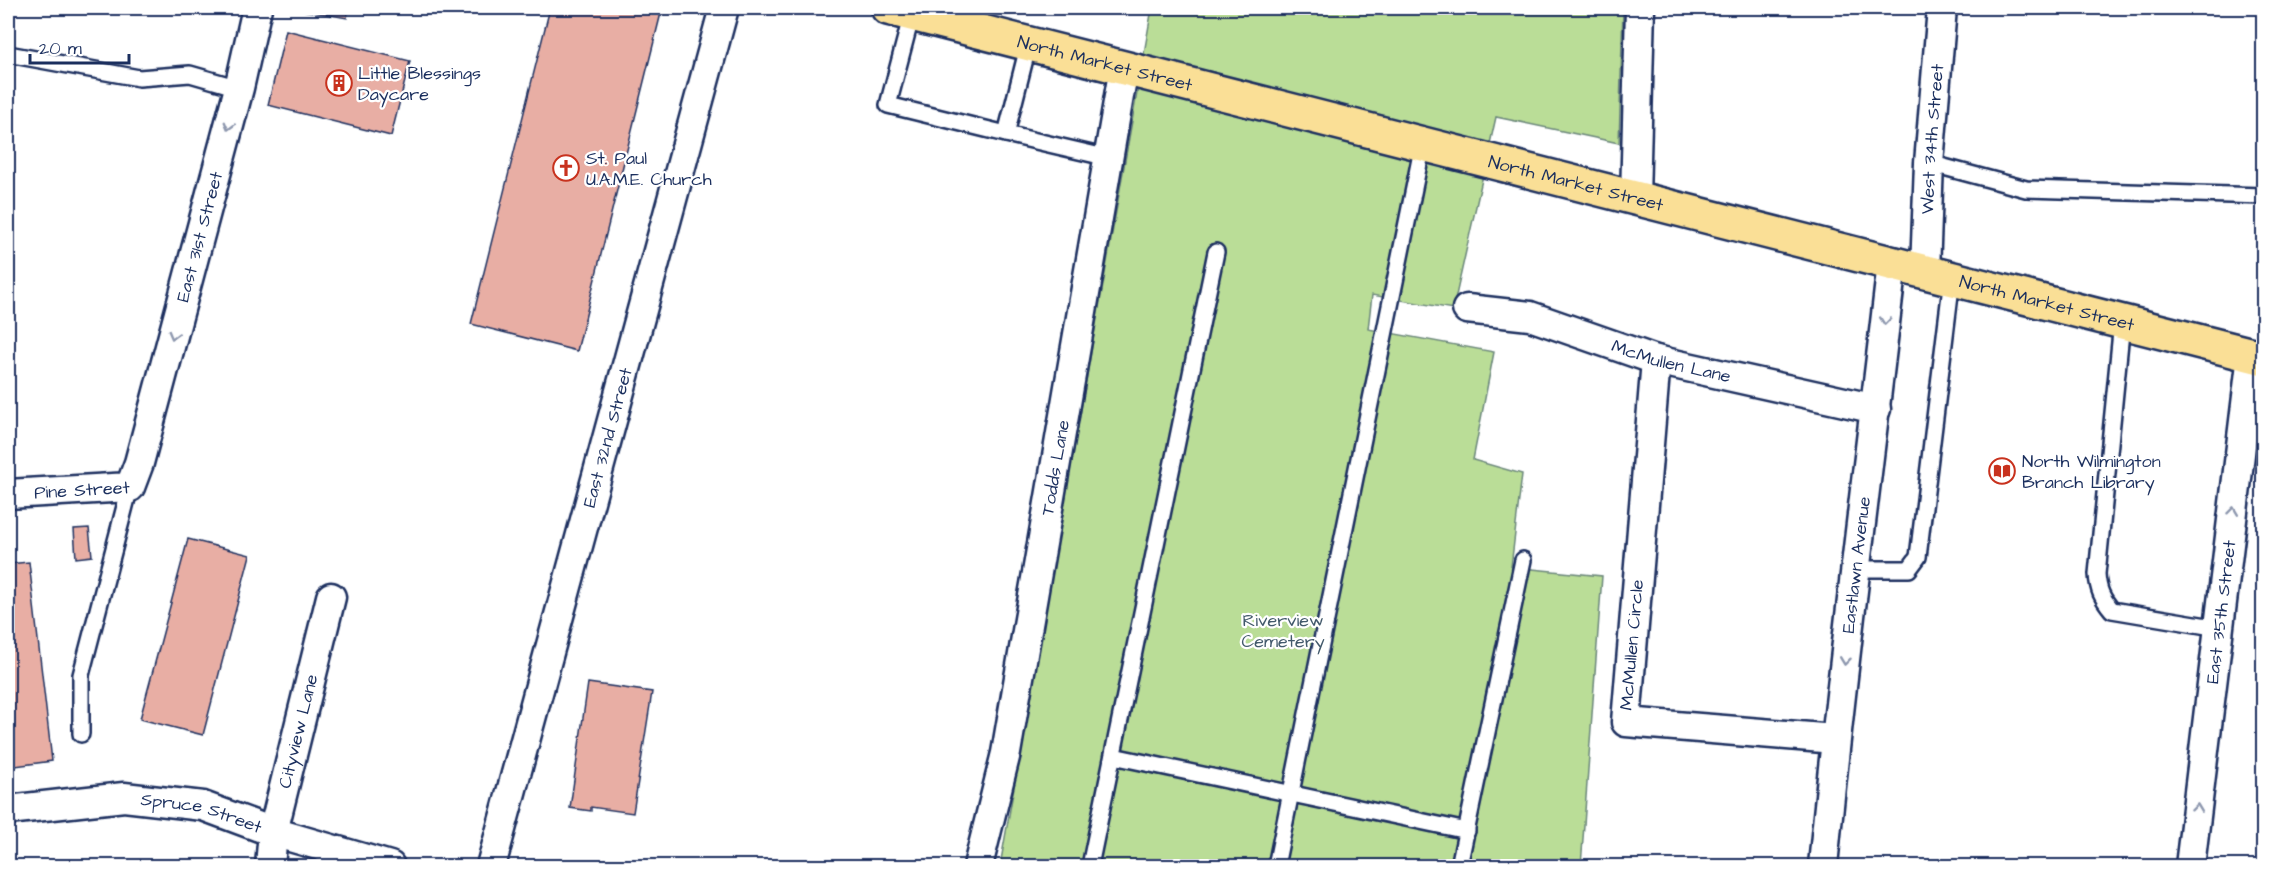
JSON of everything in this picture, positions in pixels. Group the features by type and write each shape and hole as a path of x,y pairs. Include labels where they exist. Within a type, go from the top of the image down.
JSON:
{"main road":[{"name":"North Market Street","path":"900,10 2258,356"}],"street":[{"name":"East 31st Street","path":"135,475 239,88 256,8"},
{"name":"East 32nd Street","path":"491,867 724,8"},
{"path":"1635,198 1640,8"},
{"name":"West 34th Street","path":"1938,274 1929,163 1942,8"},
{"name":"Todds Lane","path":"978,867 1006,753 1124,67"},
{"name":"Eastlawn Avenue","path":"1823,867 1835,739 1892,263"},
{"name":"McMullen Lane","path":"1467,309 1530,316 1656,360 1876,409"},
{"name":"East 35th Street","path":"2190,867 2219,628 2258,356"},
{"name":"McMullen Circle","path":"1656,360 1626,722 1835,739"},
{"name":"Pine Street","path":"8,494 135,475"},
{"name":"Cityview Lane","path":"270,867 273,832 331,597"},
{"name":"Spruce Street","path":"8,810 124,797 203,806 273,832 390,867"}],"lane":[{"path":"900,10 888,105 1108,158"},
{"path":"1006,134 1029,43"},
{"path":"8,54 139,78 190,74 239,88"},
{"path":"1276,867 1423,144"},
{"path":"1929,163 2026,189 2264,196"},
{"path":"1090,867 1216,252"},
{"path":"1856,569 1909,569 1918,557 1944,346 1938,274"},
{"path":"2122,322 2097,574 2098,588 2102,598 2112,610 2219,628"},
{"path":"81,734 81,675 135,475"},
{"path":"1460,867 1523,560"},
{"path":"1113,756 1467,831"}],"green space":[{"name":"Riverview Cemetery","path":"1126,8 1623,8 1619,143 1496,117 1453,309 1372,295 1368,329 1494,352 1473,460 1522,474 1511,567 1602,576 1581,866 1000,866 1151,14"}],"building":[{"path":"303,8 349,8 347,18 303,10"},
{"name":"St. Paul U.A.M.E. Church","path":"550,8 640,8 661,13 577,351 471,324"},
{"name":"Little Blessings Daycare","path":"286,30 410,61 391,136 268,105"},
{"path":"89,528 92,556 76,558 74,529"},
{"path":"188,539 250,555 203,735 140,719"},
{"path":"29,562 52,761 8,767 8,564"},
{"path":"588,683 652,692 633,813 591,807 591,811 570,808"}],"place":[{"name":"Little Blessings Daycare","path":"339,83"},
{"name":"St. Paul U.A.M.E. Church","path":"566,168"},
{"name":"North Wilmington Branch Library","path":"2002,471"}]}
